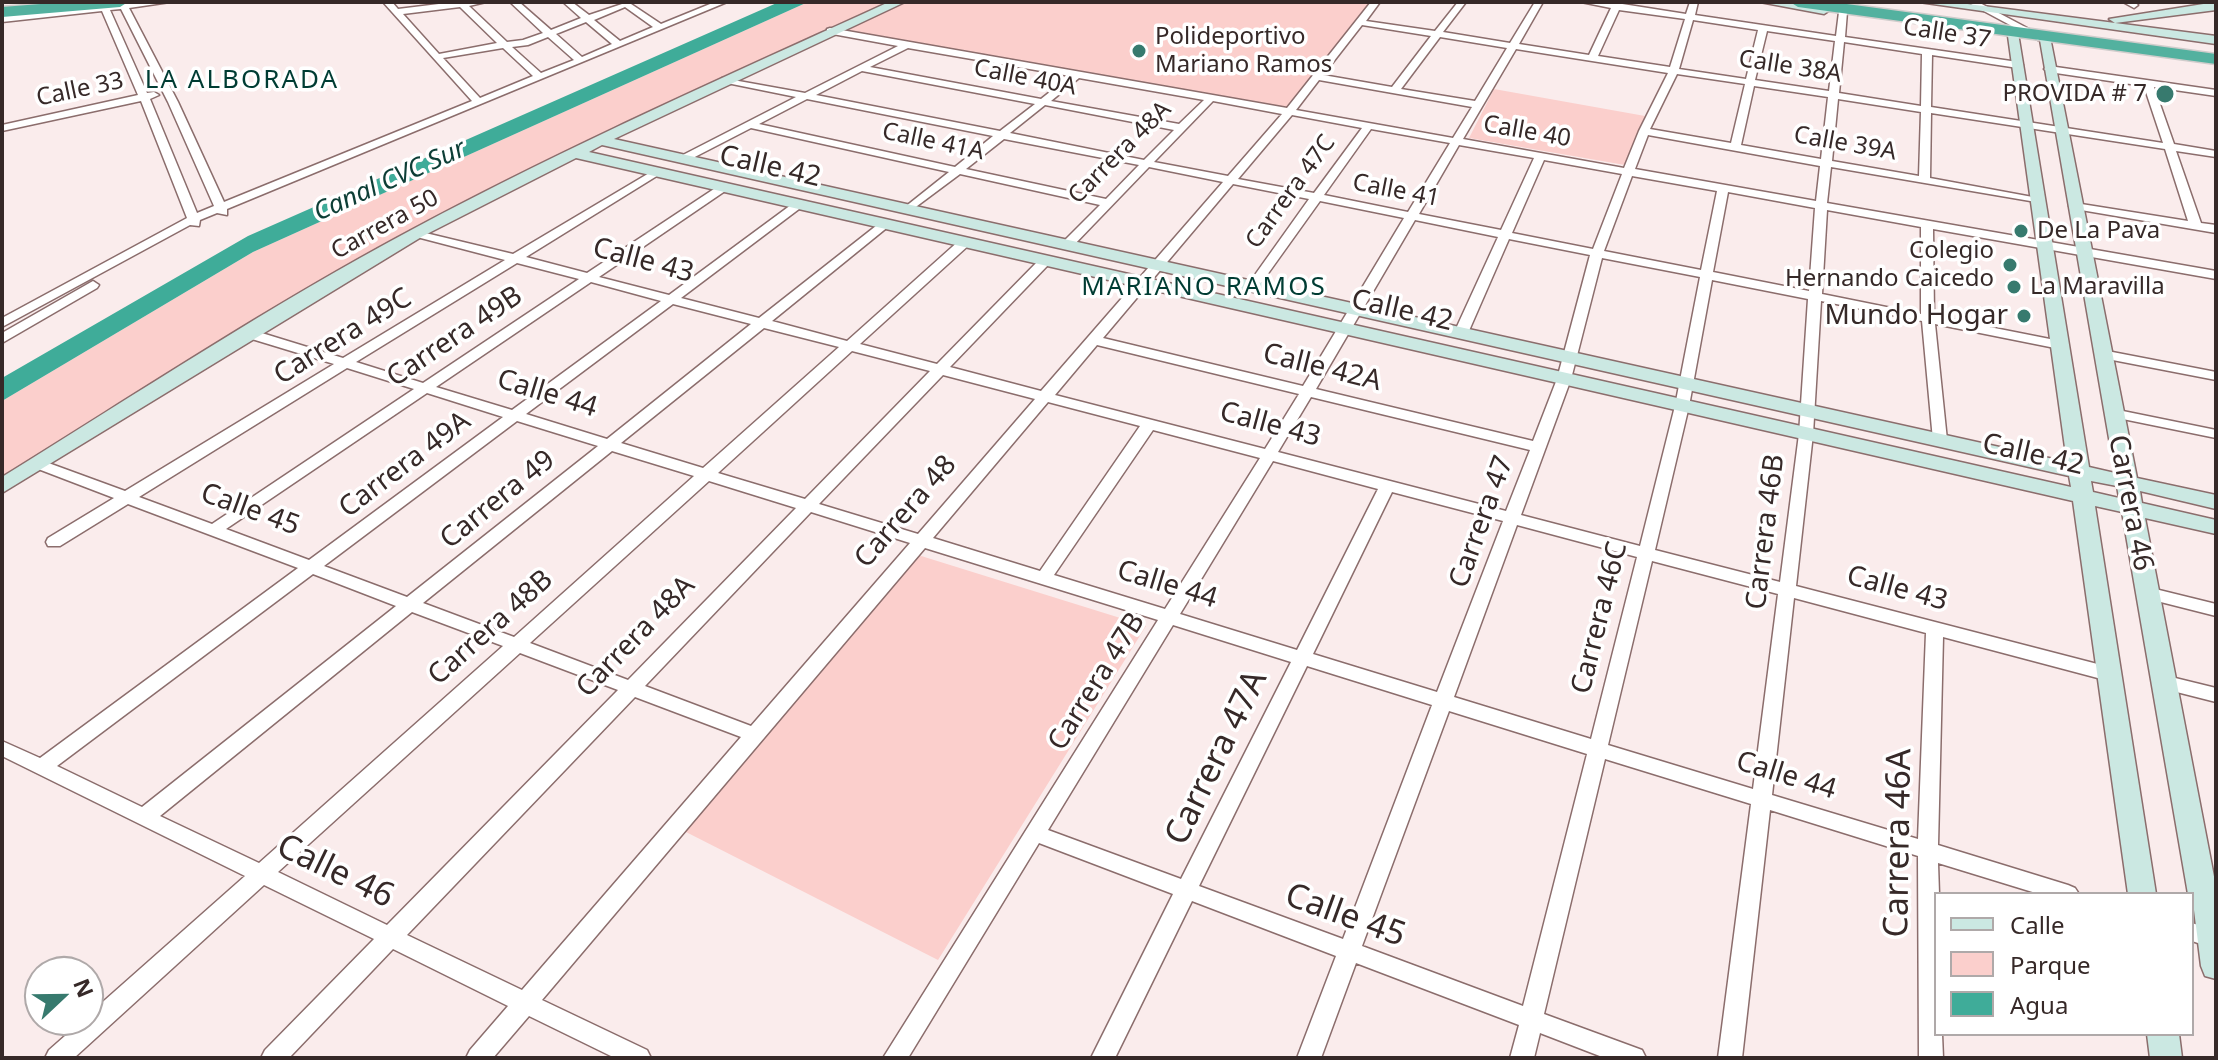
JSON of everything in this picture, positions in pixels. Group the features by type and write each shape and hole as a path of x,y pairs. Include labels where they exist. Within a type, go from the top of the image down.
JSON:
{"highway":[{"path":"1798,2 2036,31 2216,61"},
{"path":"2,12 117,6"},
{"path":"1901,13 1996,13 2036,31 2081,24 2216,42"}],"street":[{"path":"2,19 166,2"},
{"path":"387,2 479,103"},
{"path":"396,12 482,2"},
{"path":"514,2 581,61"},
{"path":"567,2 619,45"},
{"path":"2,323 194,222 723,2"},
{"name":"Carrera 50","path":"2,486 247,333 417,233 725,80 899,2"},
{"name":"Carrera 48","path":"478,1058 1231,181 1376,2"},
{"path":"1394,91 1462,2"},
{"name":"Carrera 47B","path":"895,1058 1270,454 1539,2"},
{"name":"Calle 37","path":"1585,2 2018,65"},
{"name":"Carrera 47","path":"1309,1058 1564,379 1597,253 1644,131 1674,70 1694,2"},
{"path":"1766,2 1843,12 1901,13"},
{"path":"1925,2 1996,13"},
{"path":"1971,2 1996,13"},
{"path":"2036,31 2130,3 2155,2"},
{"path":"460,3 540,78"},
{"path":"436,57 525,43 626,4 660,28"},
{"path":"117,6 164,87 221,211"},
{"path":"117,6 142,92 194,222"},
{"path":"1593,57 1616,6"},
{"path":"2081,24 2216,6"},
{"name":"Carrera 46B","path":"1730,1058 1806,434 1821,206 1843,12"},
{"path":"2144,15 2142,19 2148,24 2174,34"},
{"name":"Calle 38A","path":"1358,22 2216,154"},
{"path":"2081,24 2216,42"},
{"path":"1735,147 1763,27"},
{"name":"Calle 40","path":"830,31 2213,275"},
{"name":"Carrera 46","path":"2036,31 2018,65 2142,892"},
{"name":"Carrera 46","path":"2036,31 2049,69 2061,129 2163,682 2206,937 2216,966"},
{"path":"683,159 906,45"},
{"path":"1924,180 1927,51"},
{"name":"Calle 40A","path":"861,68 1182,128"},
{"path":"2049,69 2216,93"},
{"path":"909,209 1077,75"},
{"path":"1316,77 1478,105"},
{"name":"Calle 41","path":"725,80 2060,345"},
{"path":"2148,83 2196,226"},
{"name":"Calle 33","path":"2,128 164,87"},
{"name":"Carrera 48A","path":"1067,245 1211,98"},
{"name":"Calle 41A","path":"749,125 1108,203"},
{"name":"Carrera 47C","path":"1253,286 1368,126"},
{"name":"Calle 39A","path":"1644,131 2038,201"},
{"name":"Calle 42","path":"600,140 2216,502"},
{"name":"Calle 42","path":"574,153 2216,527"},
{"path":"1461,333 1540,156"},
{"name":"Carrera 49C","path":"54,542 656,172"},
{"name":"Carrera 49B","path":"215,529 724,187"},
{"name":"Carrera 46C","path":"1522,1058 1682,406 1723,189"},
{"name":"Carrera 49A","path":"42,767 799,204"},
{"path":"2075,206 2216,229"},
{"path":"2,339 194,222"},
{"name":"Carrera 49","path":"144,817 885,224"},
{"path":"1927,224 1928,319 1940,440"},
{"name":"Calle 43","path":"417,233 2109,674"},
{"name":"Carrera 48B","path":"57,1058 965,242"},
{"name":"Carrera 48A","path":"273,1058 392,938 805,505 1045,261"},
{"path":"2213,275 2216,293"},
{"name":"Calle 44","path":"247,333 2061,892"},
{"name":"Calle 42A","path":"1094,340 1538,447"},
{"path":"2102,354 2216,376"},
{"path":"2113,413 2216,434"},
{"path":"1044,578 1150,423"},
{"name":"Calle 45","path":"38,464 412,602 755,735"},
{"name":"Carrera 47A","path":"1103,1058 1388,485"},
{"path":"2147,593 2216,610"},
{"name":"Carrera 46A","path":"1931,1058 1928,851 1935,628"},
{"path":"2163,682 2216,695"},
{"name":"Calle 46","path":"2,748 639,1058"},
{"name":"Calle 45","path":"1034,833 1634,1058"},
{"path":"2163,1036 2166,1058"}],"green space":[{"path":"808,2 1376,2 1289,112 830,31 600,135 410,230 2,477 2,401 253,252"},
{"path":"1494,89 1645,116 1625,165 1469,138"},
{"path":"918,555 1146,626 938,960 684,831"}],"water":[{"name":"Canal CVC Sur","path":"779,2 808,2 253,252 2,401 2,378 248,236"}],"place":[{"name":"Polideportivo Mariano Ramos","path":"1139,51"},
{"name":"PROVIDA # 7","path":"2165,94"},
{"name":"De La Pava","path":"2021,231"},
{"name":"Colegio Hernando Caicedo","path":"2010,265"},
{"name":"La Maravilla","path":"2014,287"},
{"name":"Mundo Hogar","path":"2024,316"}],"district":[{"name":"LA ALBORADA","path":"242,81"},
{"name":"MARIANO RAMOS","path":"1204,288"}]}
